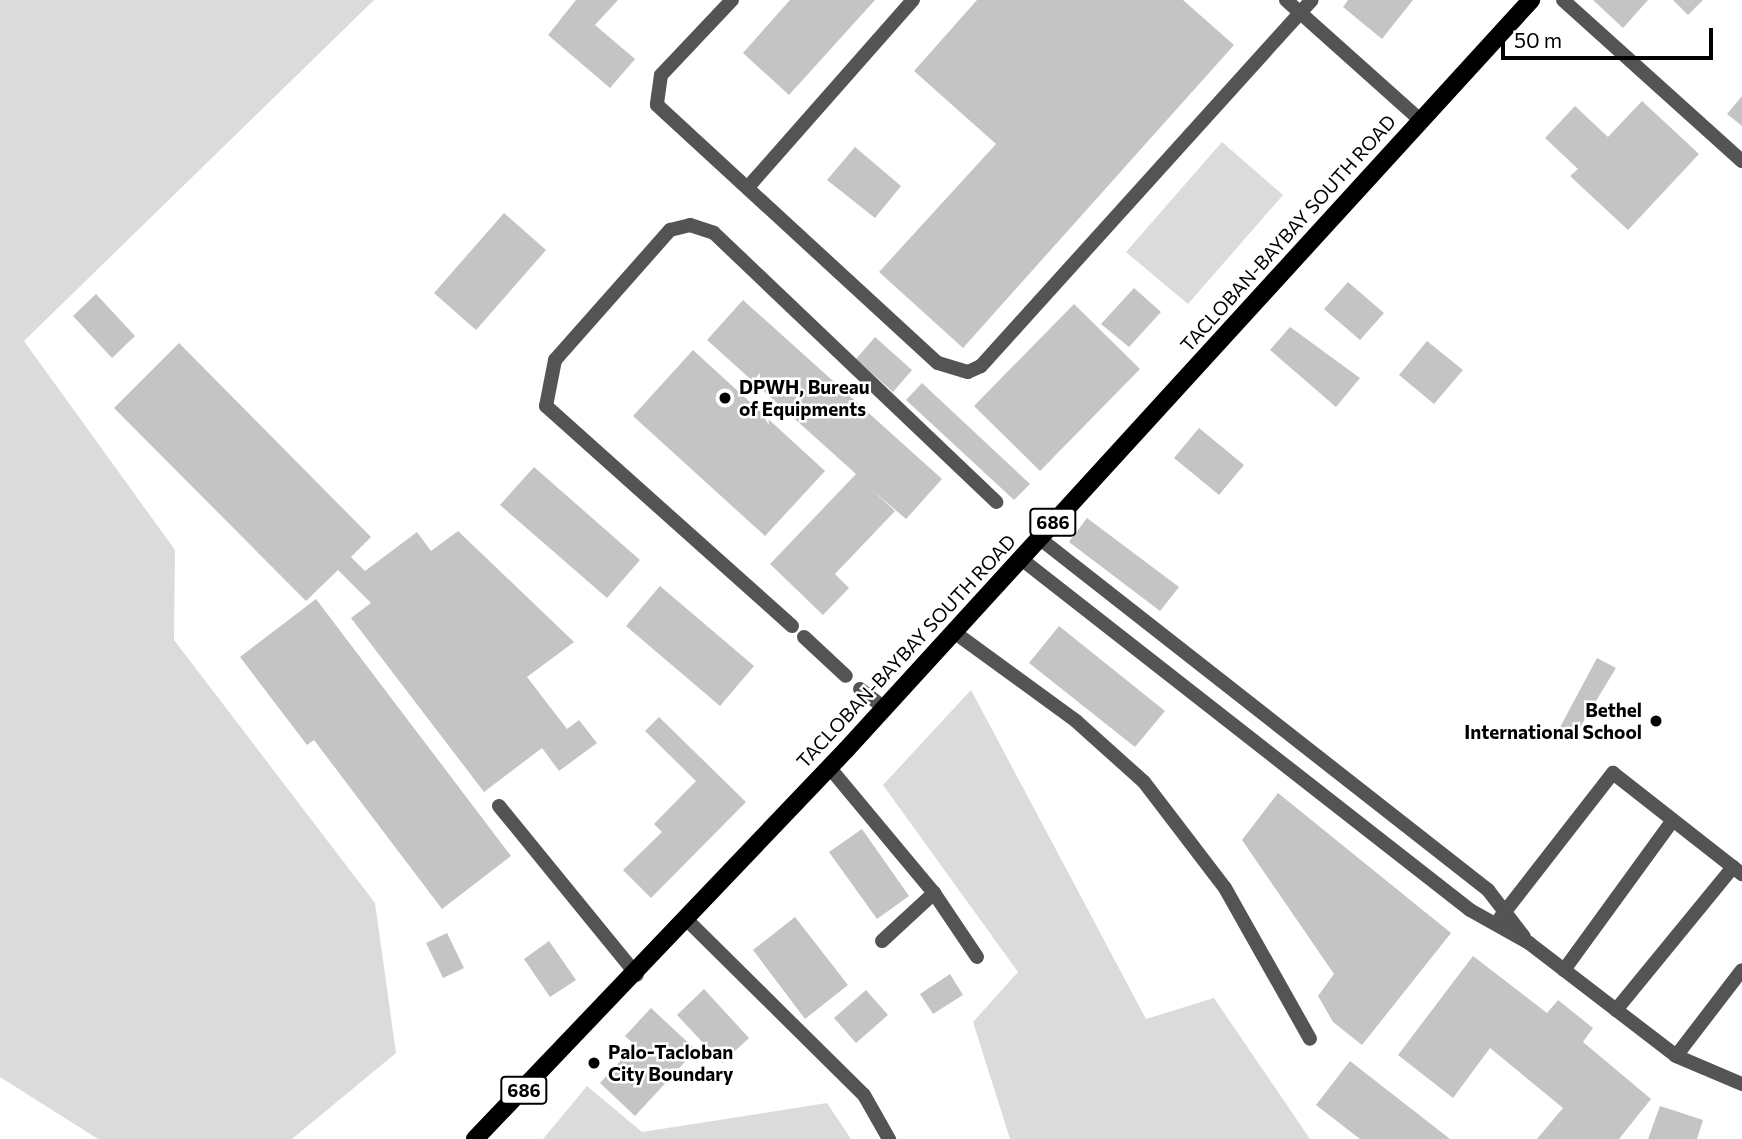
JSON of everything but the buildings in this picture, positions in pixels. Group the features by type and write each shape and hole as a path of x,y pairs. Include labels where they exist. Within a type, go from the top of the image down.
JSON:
{"main road":[{"name":"TACLOBAN-BAYBAY SOUTH ROAD","path":"476,1139 637,975 1531,0"}],"street":[{"path":"732,0 661,75 655,91 668,119 748,186 938,363 968,372 981,366 1312,0"},
{"path":"748,186 912,0"},
{"path":"1286,0 1420,120"},
{"path":"1563,0 1742,161"},
{"path":"792,626 546,406 555,360 670,230 690,225 713,233 996,502"},
{"path":"1039,538 1488,890 1529,943"},
{"path":"1020,558 1496,924 1529,943 1676,1056 1742,1084"},
{"path":"954,632 1076,721 1144,782 1225,888 1310,1039"},
{"path":"804,637 846,676"},
{"path":"860,689 884,708"},
{"path":"829,767 934,893 977,957"},
{"path":"1496,924 1612,773 1737,871 1616,1010"},
{"path":"499,806 637,975"},
{"path":"1564,970 1674,820"},
{"path":"881,941 934,893"},
{"path":"686,919 864,1095 889,1139"},
{"path":"1676,1056 1742,970"}],"shaded area":[{"path":"0,0 374,0 24,341 175,550 174,640 375,903 396,1053 292,1139 98,1139 0,1077"},
{"path":"1222,142 1283,195 1188,304 1126,252"},
{"path":"971,690 1146,1019 1214,998 1310,1139 1010,1139 973,1022 1018,972 883,785"},
{"path":"587,1086 642,1132 827,1103 851,1139 543,1139"}],"place":[{"name":"DPWH, Bureau of Equipments","path":"725,398"},
{"name":"Bethel International School","path":"1656,721"},
{"name":"Palo-Tacloban City Boundary","path":"594,1063"}]}
